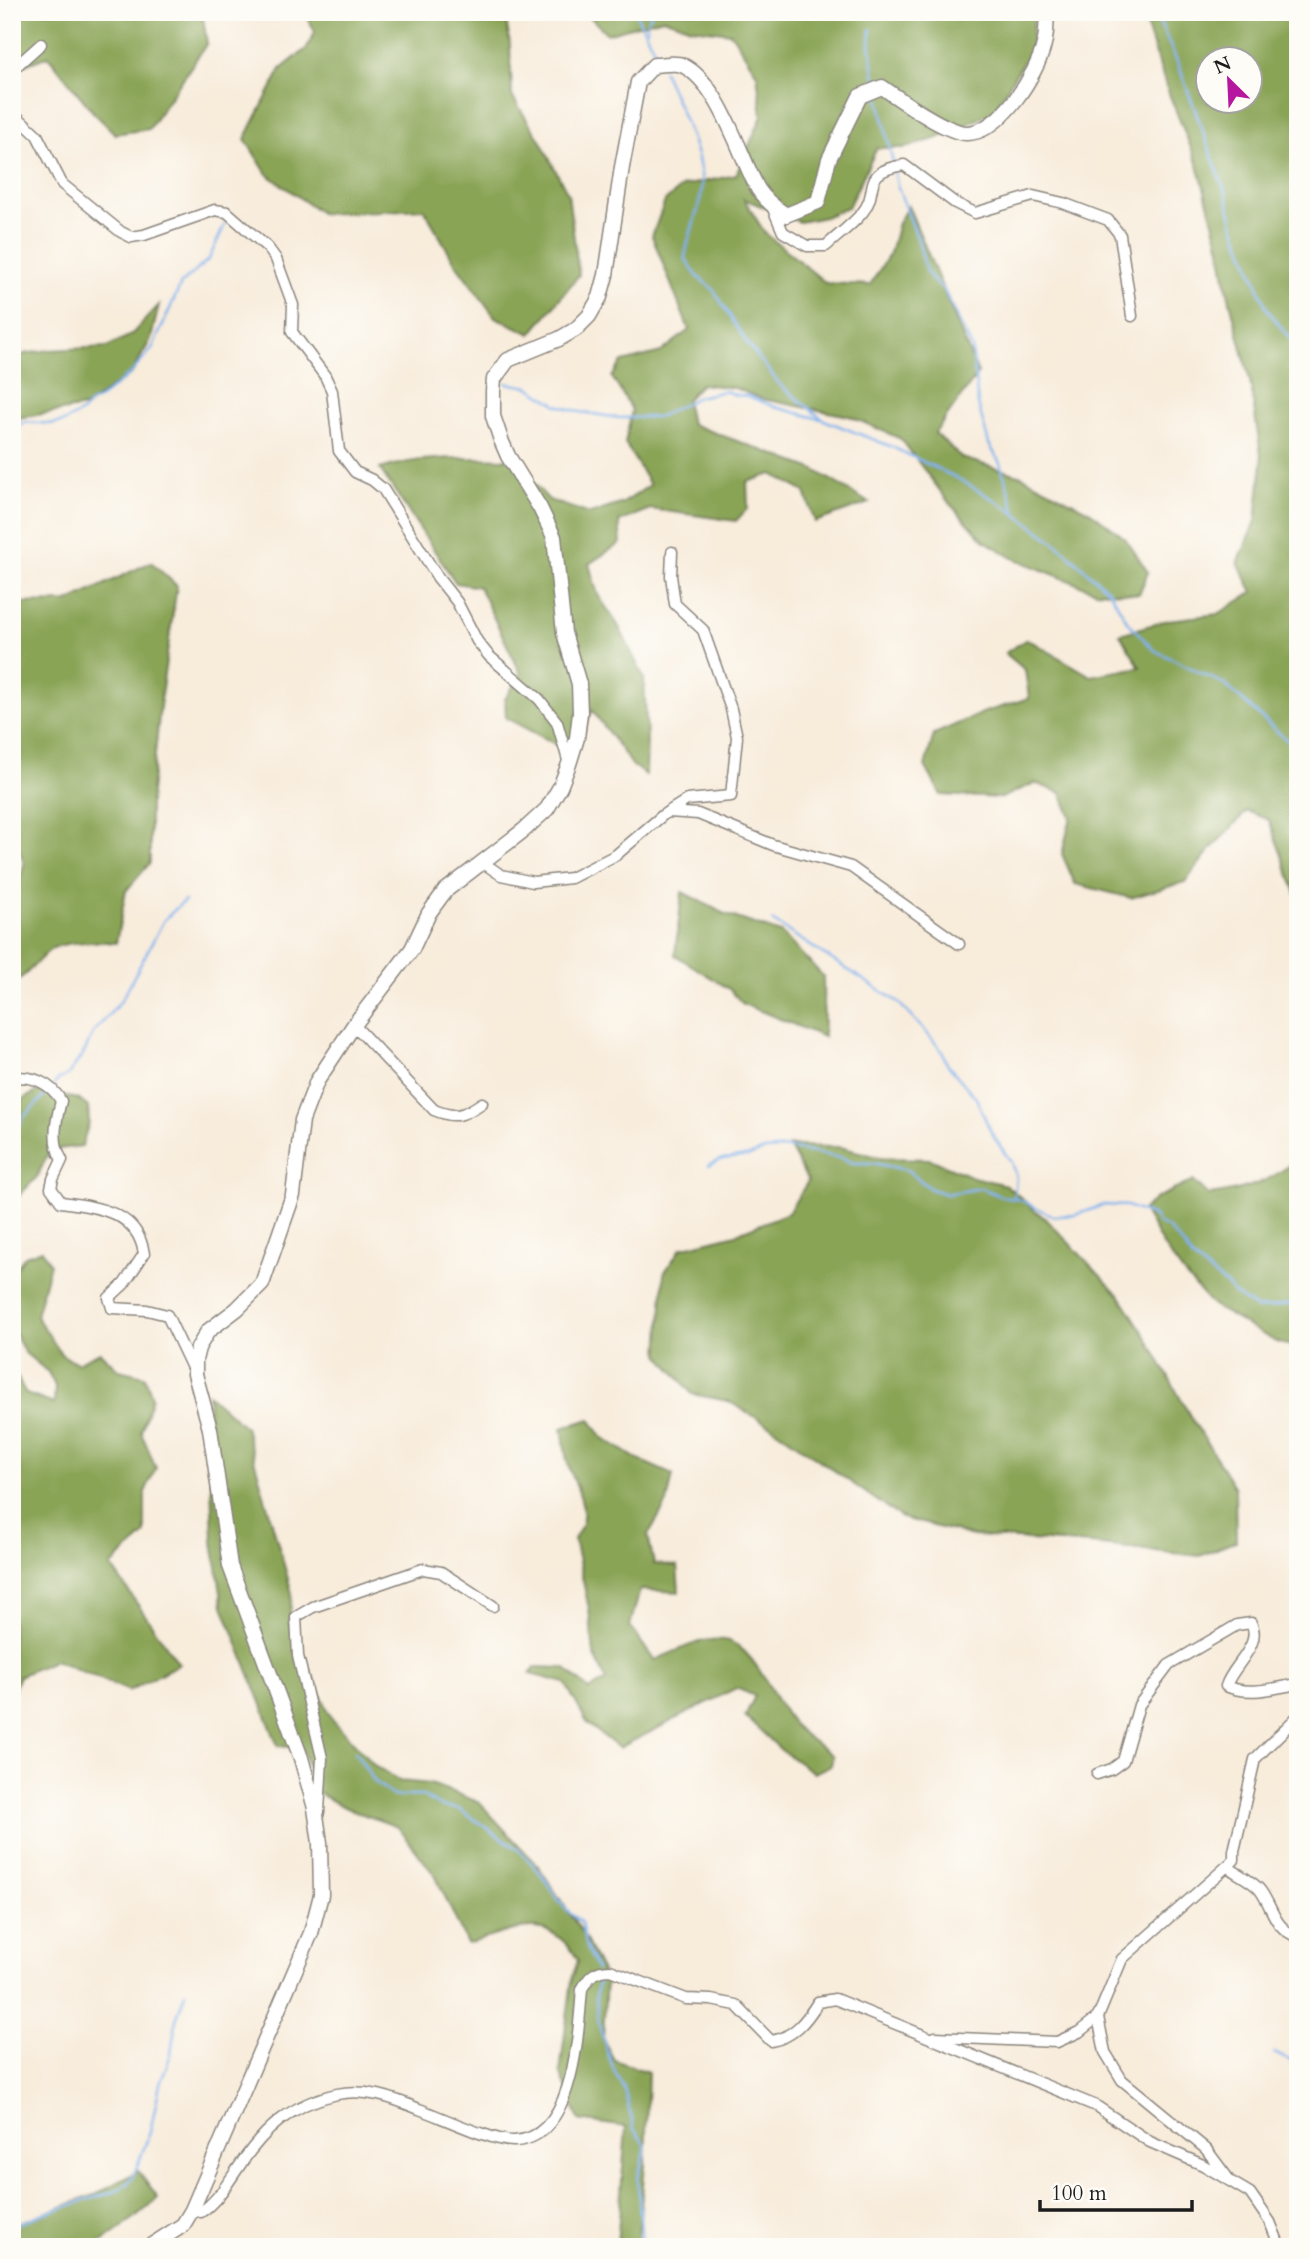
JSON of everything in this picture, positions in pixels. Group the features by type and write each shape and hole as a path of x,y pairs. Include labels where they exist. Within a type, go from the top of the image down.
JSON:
{"street":[{"path":"195,1374 198,1348 208,1331 237,1309 262,1284 293,1195 302,1120 317,1081 354,1025 412,949 429,913 445,891 547,809 561,787 569,764 577,738 579,684 565,632 554,537 500,440 494,416 494,379 508,360 559,340 576,329 589,316 600,297 638,82 654,65 680,64 706,83 744,153 759,190 771,204 786,215 818,202 830,159 860,96 882,87 937,122 966,133 991,126 1020,95 1044,46 1047,12"},
{"path":"12,70 41,44"},
{"path":"12,112 37,135 62,184 121,232 131,237 144,235 215,210 227,212 268,248 276,259 293,305 292,332 325,376 332,391 340,451 355,472 383,489 489,656 539,699 557,722 569,764"},
{"path":"771,204 783,232 807,246 826,247 864,211 874,177 889,167 904,164 955,203 975,213 1033,196 1063,203 1108,220 1120,235 1132,316"},
{"path":"482,862 501,875 533,882 571,878 616,855 668,812 687,800 731,796 737,737 731,709 703,631 675,604 671,576 672,552"},
{"path":"668,812 698,814 773,845 851,867 959,944"},
{"path":"354,1025 434,1110 448,1116 457,1115 467,1113 482,1103"},
{"path":"12,1078 23,1077 43,1083 55,1091 61,1101 55,1125 58,1153 62,1160 51,1188 61,1202 111,1211 129,1223 142,1239 144,1254 124,1283 109,1298 112,1308 147,1310 167,1315 195,1374 210,1429 230,1566 301,1758 318,1829"},
{"path":"149,2247 183,2225 192,2210 311,1933 321,1895 318,1829 322,1758 298,1656 296,1617 313,1608 423,1569 441,1572 493,1606"},
{"path":"1097,1774 1112,1769 1122,1761 1139,1705 1169,1665 1237,1625 1251,1623 1255,1630 1254,1642 1229,1676 1226,1686 1236,1691 1298,1684"},
{"path":"925,2037 1057,2042 1079,2032 1098,2017 1122,1959 1234,1860 1255,1759 1296,1721"},
{"path":"1228,1867 1259,1889 1266,1905 1284,1931 1298,1937"},
{"path":"192,2210 201,2212 214,2203 271,2126 296,2109 336,2094 360,2091 405,2103 477,2132 512,2142 530,2139 545,2127 568,2091 582,1989 590,1975 601,1970 610,1970 686,1999 736,2005 771,2041 780,2040 804,2024 818,2002 835,1999 1096,2106 1150,2142 1203,2165 1250,2193 1270,2222 1280,2247"},
{"path":"1098,2017 1105,2052 1122,2080 1206,2149 1231,2182"}],"green space":[{"path":"12,12 202,12 207,43 149,129 115,134 93,112 48,56 12,70"},
{"path":"305,12 505,12 510,44 512,96 540,140 568,194 579,275 531,334 495,317 455,263 424,209 322,214 267,174 245,139 281,69 307,48 315,32"},
{"path":"585,12 1035,12 1030,51 993,112 938,138 904,148 877,148 848,207 825,217 800,222 744,199 765,233 826,283 870,285 890,253 898,223 908,206 978,373 935,433 962,458 1022,476 1091,512 1125,538 1148,572 1139,594 1095,591 1015,559 985,541 950,504 901,439 849,416 762,399 735,388 701,384 686,400 691,424 813,469 869,503 815,522 805,492 772,474 747,482 748,508 736,521 650,509 619,522 621,543 589,564 598,595 618,625 644,678 646,775 633,766 592,710 574,754 506,718 505,699 521,674 479,587 456,583 380,469 428,459 511,459 549,500 590,514 623,503 650,485 625,443 632,410 612,377 622,362 661,352 689,330 652,236 665,201 683,186 736,175 762,116 757,74 731,33 691,28 663,18 607,34"},
{"path":"1142,12 1298,12 1298,899 1269,820 1247,811 1211,849 1185,882 1131,898 1075,884 1062,854 1071,817 1061,793 1035,783 1001,798 941,795 925,766 934,734 985,712 1029,698 1025,670 1005,653 1027,639 1091,676 1140,667 1120,634 1168,620 1218,614 1253,592 1238,563 1256,521 1262,462 1250,381 1198,165 1167,89"},
{"path":"159,305 151,339 132,373 85,407 12,419 12,356 49,350 107,347 131,335"},
{"path":"151,562 177,586 162,688 150,802 150,863 126,891 116,943 82,942 56,947 12,983 12,894 19,884 24,864 12,827 12,603 68,602"},
{"path":"682,892 725,914 781,933 823,976 824,1037 743,1004 729,989 675,955"},
{"path":"38,1091 78,1099 88,1107 89,1122 82,1146 50,1150 37,1177 12,1203 12,1105"},
{"path":"789,1146 840,1147 882,1158 930,1159 973,1177 1006,1185 1050,1223 1120,1296 1235,1488 1236,1541 1200,1556 1091,1544 973,1536 902,1518 772,1427 728,1401 692,1394 659,1354 664,1273 681,1248 736,1234 788,1213 808,1181"},
{"path":"1298,1155 1298,1347 1278,1343 1213,1306 1164,1247 1143,1210 1156,1198 1193,1181 1209,1195 1258,1183 1280,1172"},
{"path":"42,1250 50,1264 36,1316 62,1355 77,1363 100,1352 119,1370 145,1376 152,1397 141,1432 156,1468 145,1492 145,1534 111,1566 179,1664 129,1691 55,1660 19,1676 12,1695 12,1367 26,1394 54,1404 55,1386 48,1372 24,1352 12,1327 12,1274 25,1256"},
{"path":"208,1394 245,1427 292,1593 289,1624 332,1719 374,1765 400,1781 431,1784 479,1802 539,1867 583,1934 606,1980 603,2039 614,2060 648,2072 645,2165 637,2247 617,2245 626,2127 579,2120 560,2072 572,1979 578,1960 567,1944 542,1929 528,1928 467,1944 436,1877 398,1827 346,1808 316,1792 302,1748 278,1746 223,1606 213,1542"},
{"path":"590,1419 602,1437 637,1459 673,1475 667,1503 648,1535 654,1564 677,1566 679,1592 640,1590 630,1626 654,1660 707,1640 725,1640 736,1645 755,1665 795,1726 833,1756 831,1765 814,1773 781,1750 745,1716 755,1696 736,1688 619,1748 588,1724 565,1683 530,1674 536,1667 565,1668 589,1690 606,1680 594,1654 589,1609 574,1539 583,1519 583,1509 567,1461 562,1428"},
{"path":"138,2171 158,2198 133,2220 94,2247 12,2247 12,2225 95,2195"}],"waterway":[{"path":"635,12 656,53"},
{"path":"647,30 652,12"},
{"path":"1155,12 1177,61 1226,194 1233,223 1267,309 1298,349"},
{"path":"871,29 870,45 876,85"},
{"path":"663,70 689,132 702,180 700,202 685,258 698,277 713,289 747,343 781,386 824,420 890,446 957,478 1005,506 1057,544 1110,592 1127,621 1154,650 1224,684 1298,750"},
{"path":"878,95 893,163"},
{"path":"894,170 926,271 936,284 943,288 972,348 978,404 989,444 1000,463 1015,511"},
{"path":"12,426 28,422 64,422 82,412 131,373 152,349 181,284 209,259 225,224"},
{"path":"506,383 529,387 557,405 580,412 619,418 658,417 698,397 725,391 820,419"},
{"path":"54,1085 69,1074 85,1051 93,1033 121,1001 164,920 185,900"},
{"path":"772,921 898,1002 926,1032 942,1051 947,1064 976,1098 992,1134 1011,1162 1016,1177 1014,1198"},
{"path":"12,1138 23,1118 50,1090"},
{"path":"709,1165 723,1159 788,1148 842,1158 853,1163 873,1163 907,1170 931,1189 946,1194 981,1188 1003,1197 1021,1200 1053,1216 1075,1215 1104,1205 1127,1206 1154,1216 1158,1223 1169,1229 1193,1259 1257,1309 1298,1303"},
{"path":"355,1752 375,1782 393,1796 423,1796 440,1806 459,1809 518,1849 540,1872 563,1906 581,1923 586,1947 597,1970"},
{"path":"599,1976 596,1996 604,2042 615,2073 624,2088 634,2129 645,2145 638,2177 642,2247"},
{"path":"12,2226 119,2190 127,2184 135,2172 150,2132 160,2084 171,2054 176,2020 185,1993"},
{"path":"1274,2053 1298,2064"}]}
